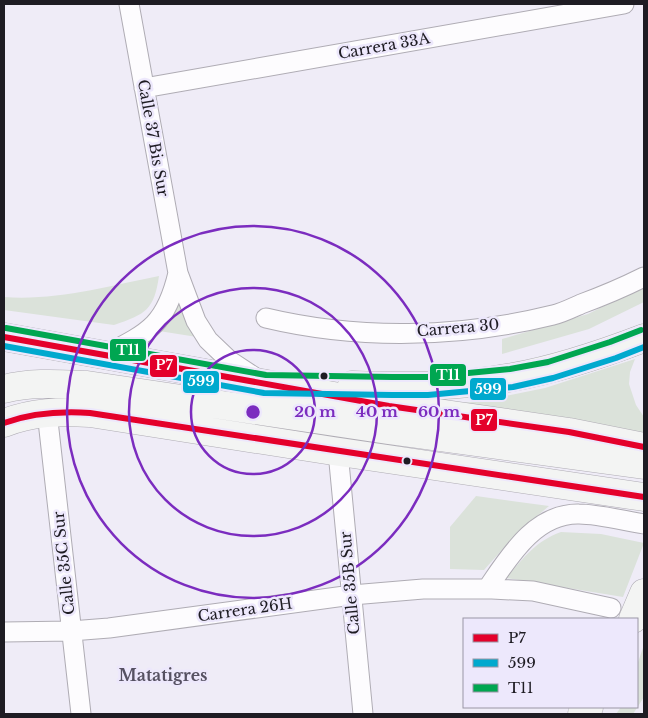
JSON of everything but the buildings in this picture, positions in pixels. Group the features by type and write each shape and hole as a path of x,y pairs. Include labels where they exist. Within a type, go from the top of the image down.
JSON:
{"main road":[{"path":"4,337 389,406 569,432 644,447"},
{"path":"265,384 418,386 511,378 550,370 644,338"},
{"path":"4,389 41,384 87,385 644,466"},
{"path":"4,423 47,412 66,411 644,496"},
{"path":"622,614 644,592"}],"street":[{"name":"Calle 37 Bis Sur","path":"129,4 178,272 196,320 208,340 230,361 265,384"},
{"name":"Carrera 33A","path":"144,88 547,10 624,4"},
{"name":"Calle 37 Bis Sur","path":"106,355 139,338 154,325 167,307 178,272"},
{"name":"Carrera 30","path":"266,318 292,324 362,333 428,332 496,326 554,315 617,291 644,277"},
{"name":"Calle 35C Sur","path":"47,412 81,714"},
{"name":"Calle 35B Sur","path":"338,452 363,714"},
{"path":"487,589 511,555 539,526 559,516 579,514 644,524"},
{"name":"Carrera 26H","path":"4,632 71,631 109,628 352,595 423,589 533,591 622,614"}],"shaded area":[{"path":"159,276 154,296 147,309 141,314 114,325 4,310 4,297 23,298 62,295"},
{"path":"644,286 644,302 589,329 502,354 502,339 588,314"},
{"path":"179,302 188,324 197,337 159,331 170,321"},
{"path":"635,359 630,372 629,384 636,405 644,417 644,438 443,405 480,401 545,388"},
{"path":"476,496 549,506 518,532 484,570 450,569 450,527"},
{"path":"561,532 601,534 644,543 623,597 506,578 536,546"},
{"path":"644,645 644,697 638,706 638,662"},
{"path":"620,708 637,708 633,714 616,714"}],"transit line":[{"name":"T11","path":"6,328 266,375 392,377 427,377 510,369 548,362 641,330"},
{"name":"P7","path":"4,337 389,406 569,432 644,447"},
{"name":"599","path":"4,346 264,393 392,395 428,395 513,387 553,378 644,347"},
{"name":"P7","path":"4,423 46,414 90,413 644,497"}],"district":[{"name":"Matatigres","path":"163,675"}]}
